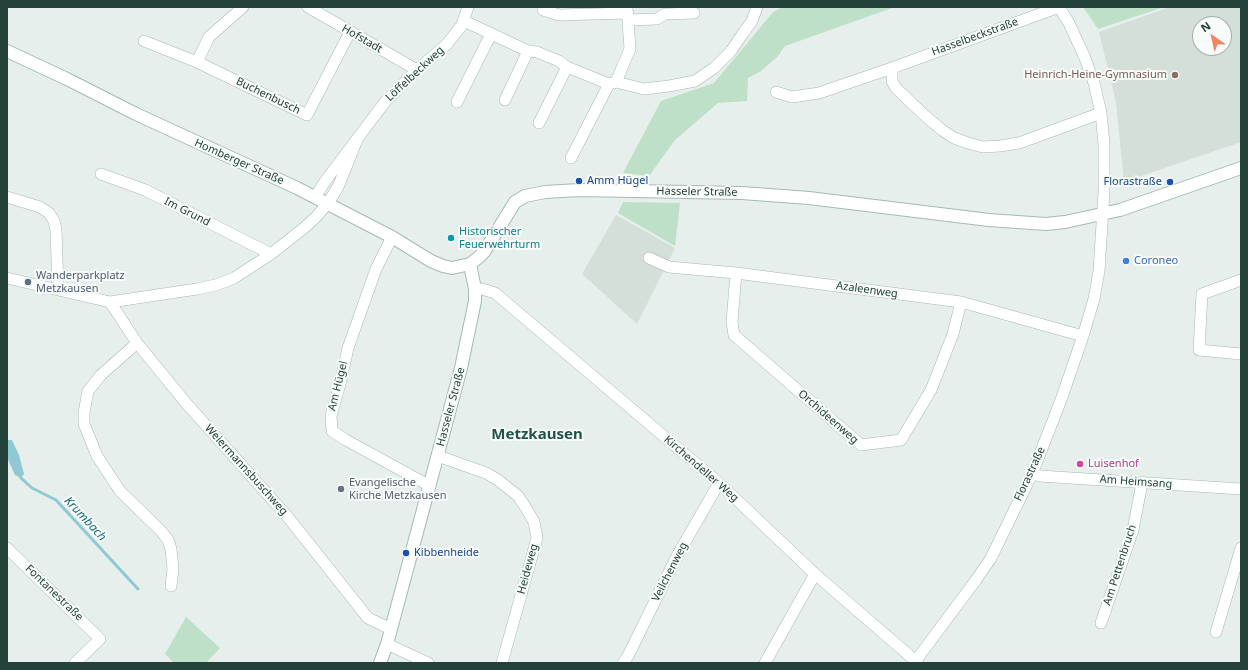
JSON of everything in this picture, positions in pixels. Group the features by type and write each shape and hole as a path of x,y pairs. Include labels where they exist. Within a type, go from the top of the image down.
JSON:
{"main road":[{"name":"Homberger Straße","path":"7,51 136,114 328,203 392,237 431,261 452,268 470,264"},
{"name":"Hasseler Straße","path":"380,663 387,644 438,456 461,368 479,289 470,264 484,252 512,206 520,198 532,194 572,190 742,193 809,198 989,220 1046,224 1102,215 1143,203 1241,168"}],"street":[{"path":"197,62 209,37 243,7"},
{"name":"Hofstadt","path":"308,7 417,70"},
{"name":"Löffelbeckweg","path":"315,197 326,180 385,102 417,70 447,44 464,21 468,7"},
{"path":"464,21 528,51 537,52 559,61 567,67 612,83 644,89 695,81 714,68 731,51 752,21 757,7"},
{"name":"Hasselbeckstraße","path":"776,92 792,97 819,93 1059,7 1085,58 1094,83 1102,113 1104,144 1104,192 1102,215"},
{"path":"543,10 559,15 627,14 657,19 665,14 694,14"},
{"path":"571,158 630,49 627,14"},
{"name":"Buchenbusch","path":"144,41 197,62 307,115 350,32"},
{"path":"457,102 491,34"},
{"path":"504,100 528,51"},
{"path":"540,123 567,67"},
{"path":"892,68 892,80 896,88 942,130 954,138 968,143 982,146 1000,146 1018,143 1102,113"},
{"name":"Löffelbeckweg","path":"110,302 216,285 234,278 271,254 304,228 328,203 338,187 357,140"},
{"name":"Im Grund","path":"101,174 145,190 271,254"},
{"path":"7,197 40,207 49,212 54,221 56,230 58,290"},
{"name":"Florastraße","path":"916,663 987,563 1032,474 1061,400 1094,299 1099,271 1102,215"},
{"name":"Am Hügel","path":"392,237 376,269 348,348 331,416 332,431 430,486"},
{"name":"Azaleenweg","path":"649,258 669,267 736,273 961,302 1083,336"},
{"name":"Orchideenweg","path":"736,273 732,322 734,335 861,445 901,440 931,390 953,334 961,302"},
{"path":"7,278 110,302"},
{"path":"1241,280 1202,294 1199,350 1241,354"},
{"name":"Kirchendeller Weg","path":"479,289 495,293 720,483 815,574 916,663"},
{"name":"Weiermannsbuschweg","path":"110,302 136,343 291,521 368,618 391,628"},
{"path":"136,343 101,374 88,392 84,413 84,424 97,456 120,492 161,531 168,540 171,549 173,569 171,586"},
{"name":"Heideweg","path":"438,456 486,473 498,480 518,496 534,522 537,538 502,663"},
{"name":"Am Heimsang","path":"1032,474 1040,476 1241,489"},
{"name":"Veilchenweg","path":"623,663 628,656 677,556 720,483"},
{"name":"Am Pettenbruch","path":"1100,623 1133,530 1142,483"},
{"name":"Fontanestraße","path":"7,548 100,639 75,663"},
{"path":"1216,632 1241,548"},
{"path":"768,661 815,574"},
{"path":"387,644 428,663"}],"shaded area":[{"name":"Heinrich-Heine-Gymnasium","path":"1170,7 1241,7 1241,142 1124,182 1116,102 1099,32"},
{"path":"616,215 675,248 637,324 582,274"}],"green space":[{"path":"783,7 895,7 785,46 778,56 761,71 748,78 747,101 718,103 675,140 649,176 623,173 661,101 714,83 773,12"},
{"path":"1083,7 1164,7 1098,29"},
{"path":"623,202 680,203 675,246 618,213"},
{"path":"186,617 220,648 206,663 174,663 165,654"}],"water":[{"path":"7,440 12,440 19,455 24,474 21,478 15,475 9,462 7,455"}],"waterway":[{"name":"Krumbach","path":"20,475 21,478 32,488 56,500 138,589"}],"place":[{"name":"Heinrich-Heine-Gymnasium","path":"1175,75"},
{"name":"Amm Hügel","path":"579,181"},
{"name":"Florastraße","path":"1170,182"},
{"name":"Historischer Feuerwehrturm","path":"451,238"},
{"name":"Coroneo","path":"1126,261"},
{"name":"Wanderparkplatz Metzkausen","path":"28,282"},
{"name":"Luisenhof","path":"1080,464"},
{"name":"Evangelische Kirche Metzkausen","path":"341,489"},
{"name":"Kibbenheide","path":"406,553"}],"district":[{"name":"Metzkausen","path":"537,435"}]}
